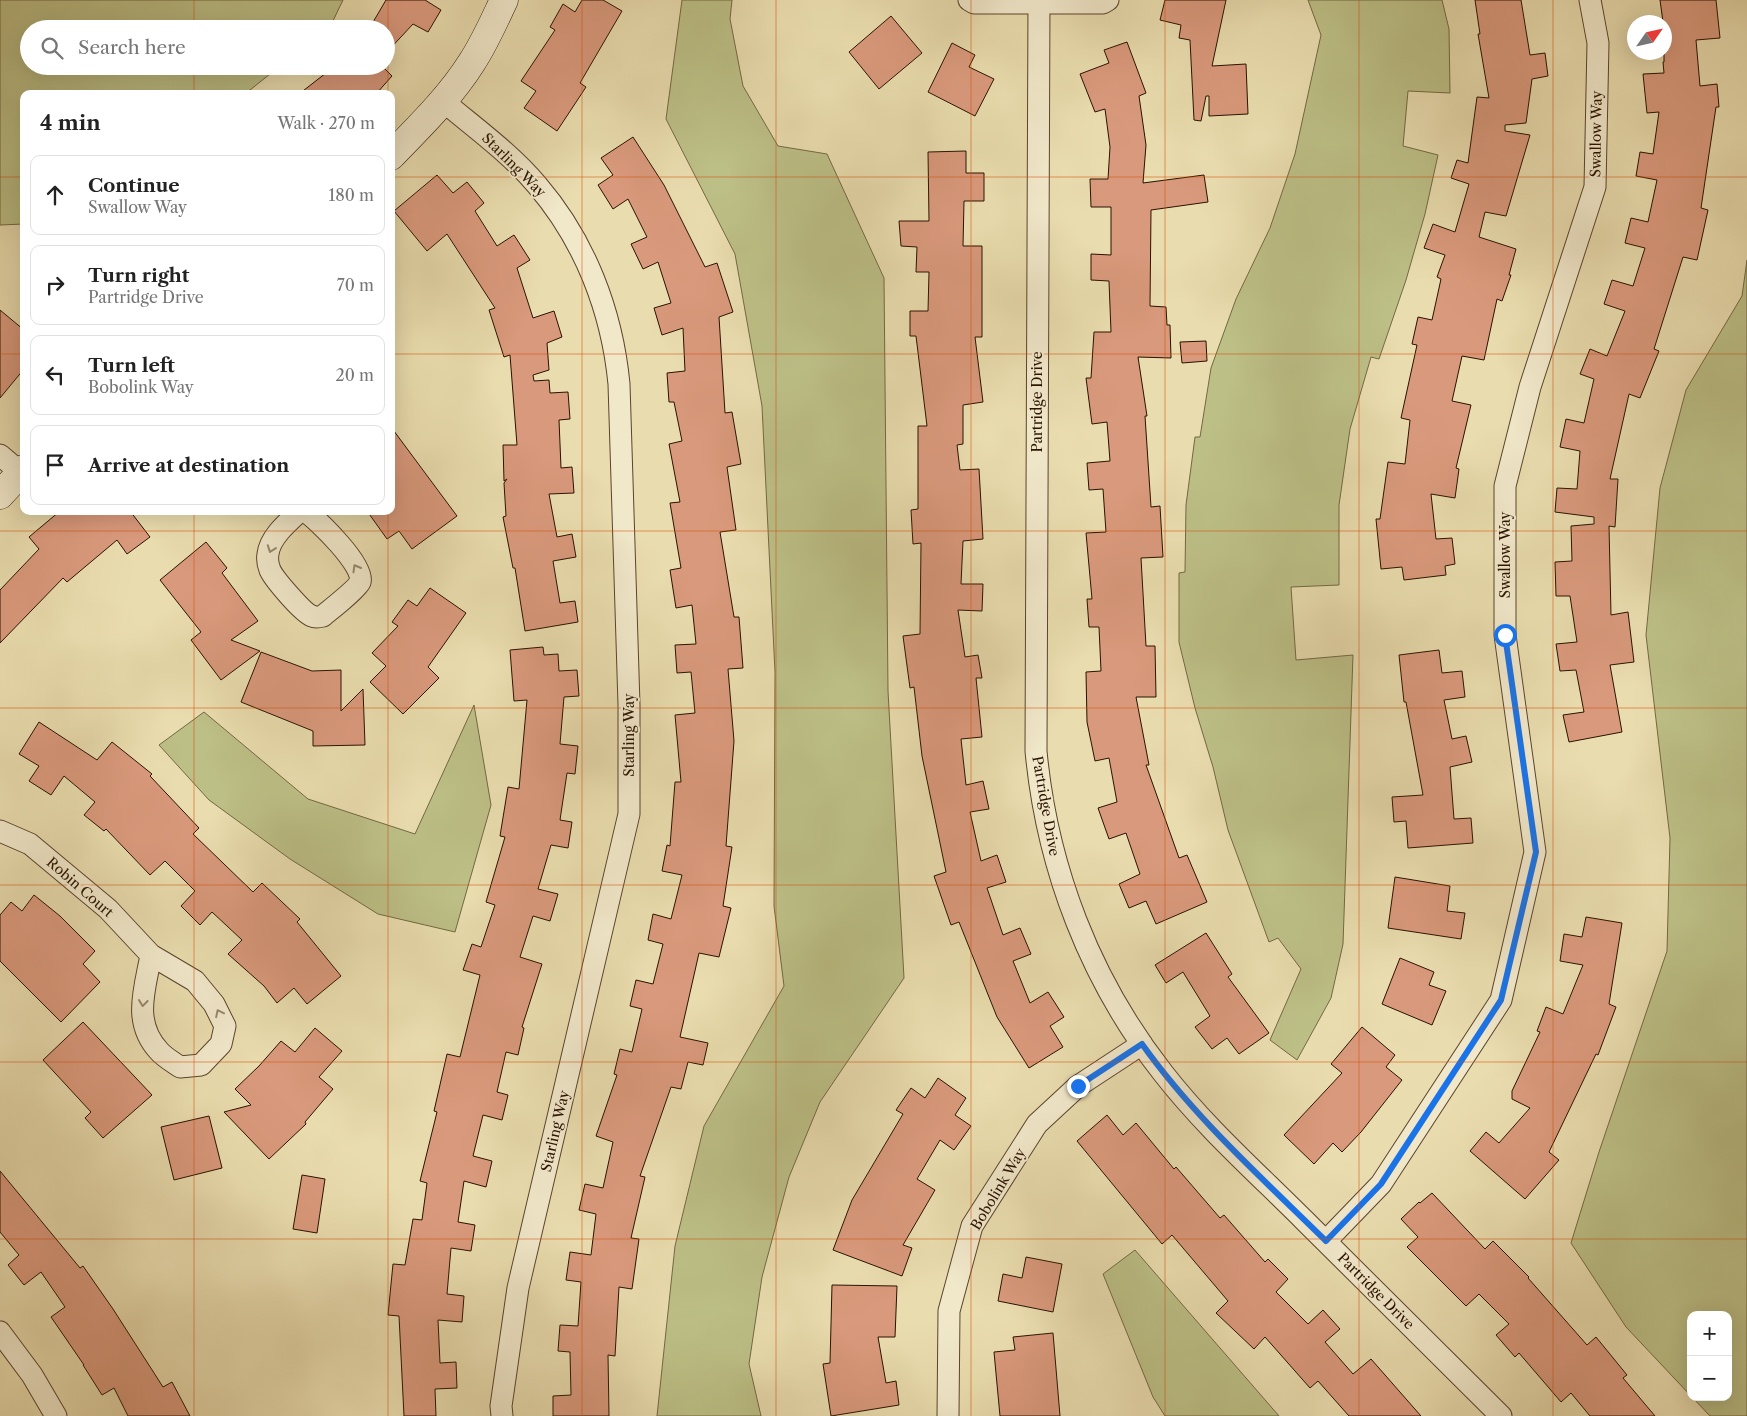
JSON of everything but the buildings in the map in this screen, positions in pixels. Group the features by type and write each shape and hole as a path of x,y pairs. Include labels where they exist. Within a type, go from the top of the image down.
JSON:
{"street":[{"path":"395,152 443,101 472,62 504,0"},
{"path":"969,0 974,3 1103,3 1108,0"},
{"name":"Swallow Way","path":"1326,1241 1381,1184 1501,1000 1536,852 1505,635 1504,486 1530,387 1595,187 1598,42 1590,0"},
{"name":"Partridge Drive","path":"1039,2 1035,710 1039,784 1054,855 1078,927 1094,964 1116,1004 1163,1073 1187,1102 1501,1416"},
{"name":"Starling Way","path":"443,101 537,184 572,234 589,267 605,310 612,336 619,384 629,705 629,814 518,1288 502,1416"},
{"path":"0,495 15,465"},
{"path":"296,515 276,536 269,548 268,562 274,576 302,609 317,618 323,616 359,585 361,574 356,564 322,525 310,515"},
{"name":"Robin Court","path":"0,831 30,844 108,909 151,955 195,981 214,1004 225,1026 221,1044 200,1065 180,1067 160,1052 147,1037 141,1009 151,955"},
{"name":"Bobolink Way","path":"948,1416 949,1311 972,1226 1037,1124 1078,1086 1142,1044"},
{"path":"0,1332 32,1375 56,1416"}],"green space":[{"path":"0,0 343,0 333,20 20,20 20,75 269,75 250,90 20,90 20,224 0,225"},
{"path":"682,0 732,0 730,19 743,86 778,146 827,154 884,278 888,691 904,978 820,1102 789,1177 762,1277 749,1364 761,1416 657,1416 675,1246 704,1126 784,986 774,906 775,672 762,406 735,254 666,119"},
{"path":"1308,0 1442,0 1449,29 1450,93 1408,91 1403,146 1438,155 1425,214 1406,280 1379,359 1371,357 1350,429 1339,505 1339,585 1291,587 1296,660 1353,655 1343,944 1331,998 1297,1060 1270,1040 1301,969 1278,938 1269,942 1228,830 1179,642 1179,573 1185,572 1186,505 1195,437 1200,437 1211,368 1236,299 1270,228 1295,154 1321,35"},
{"path":"1747,260 1747,1416 1710,1416 1696,1401 1732,1401 1732,1311 1687,1311 1687,1392 1626,1327 1571,1243 1599,1152 1667,951 1670,838 1646,635 1660,488 1686,390 1742,296"},
{"path":"474,705 491,805 455,932 378,914 290,859 209,800 159,745 204,712 308,799 415,834"},
{"path":"1135,1250 1279,1416 1165,1416 1153,1397 1103,1274"}],"route":[{"path":"1078,1086 1142,1044 1187,1102 1326,1241 1381,1184 1501,1000 1536,852 1505,635"}]}
